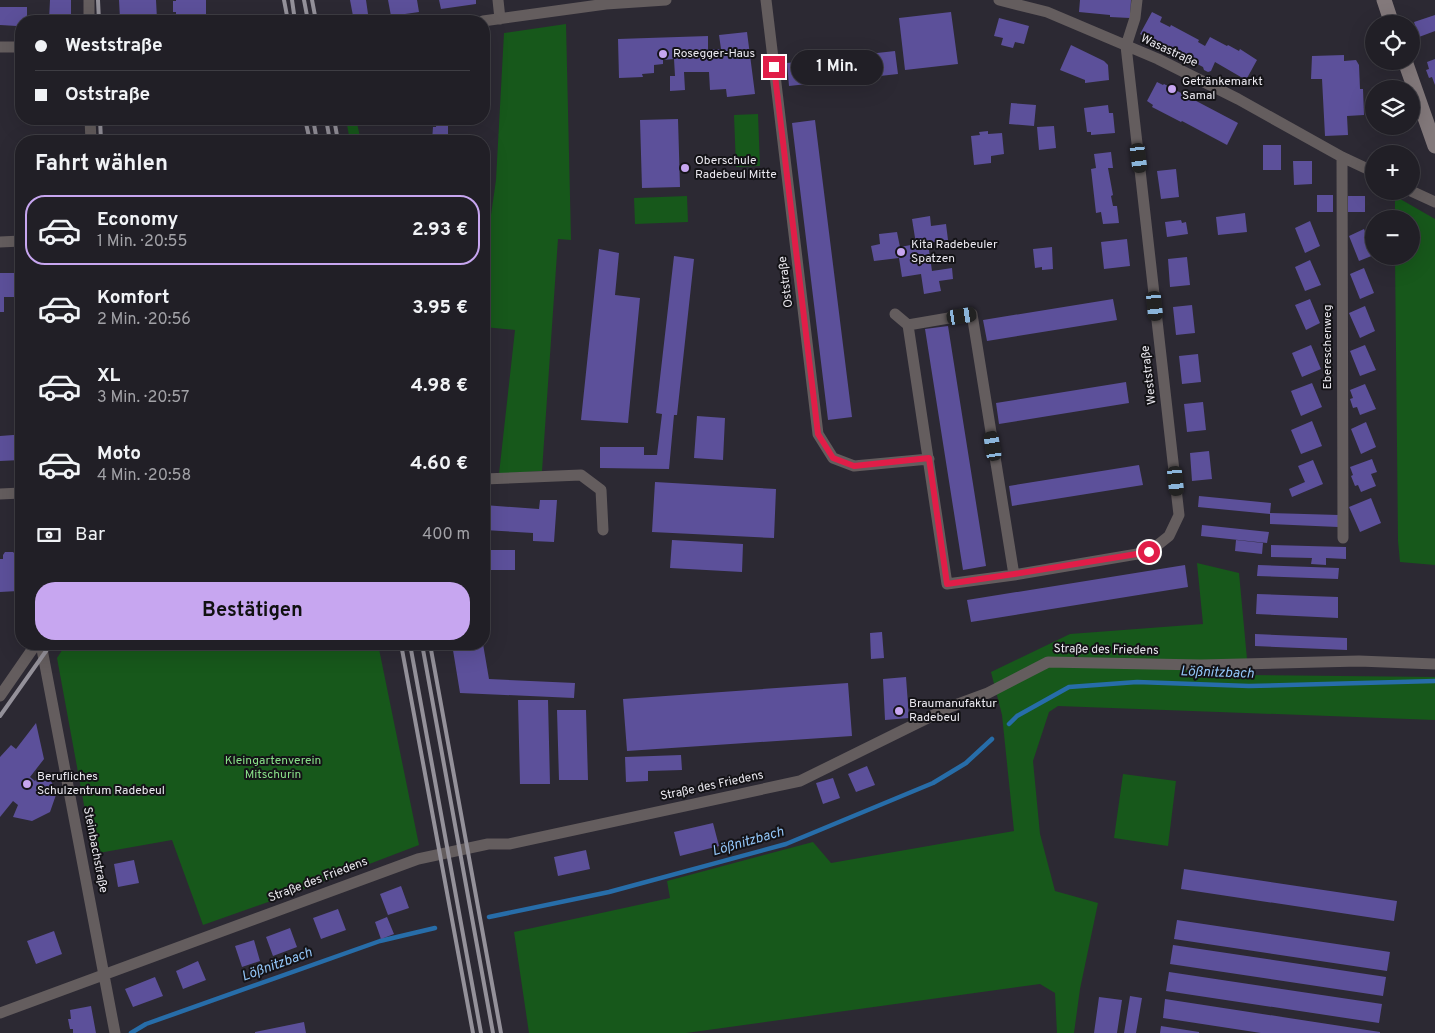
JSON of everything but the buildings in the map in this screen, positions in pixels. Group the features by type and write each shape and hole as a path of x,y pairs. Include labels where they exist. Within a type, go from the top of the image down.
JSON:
{"street":[{"path":"89,0 89,15"},
{"path":"498,0 500,19"},
{"path":"490,20 606,4 666,0"},
{"name":"Oststraße","path":"766,0 818,434 833,458 854,466 929,458"},
{"name":"Wasastraße","path":"998,0 1047,12 1158,59 1365,168"},
{"path":"1126,46 1136,18 1137,0"},
{"path":"1384,0 1389,15"},
{"name":"Weststraße","path":"908,325 947,584 1149,552 1169,536 1179,515 1126,46"},
{"path":"0,47 15,47"},
{"path":"1408,70 1435,146"},
{"name":"Ebereschenweg","path":"1342,157 1343,538"},
{"path":"1420,195 1435,202"},
{"path":"0,242 15,241"},
{"path":"895,314 908,325 972,314 1014,574"},
{"path":"490,479 581,475 600,490 603,530"},
{"path":"0,494 15,493"},
{"path":"0,696 32,650"},
{"name":"Steinbachstraße","path":"42,650 115,1033"},
{"name":"Straße des Friedens","path":"0,1013 418,859 488,844 510,844 800,781 950,708 988,693 1048,662 1201,665 1359,661 1435,664"}],"green space":[{"path":"566,24 571,240 558,239 542,471 499,474 515,330 490,328 490,222 496,180 504,33"},
{"path":"758,114 760,166 736,167 734,115"},
{"path":"347,125 357,125 360,135 349,135"},
{"path":"687,196 688,222 635,224 634,198"},
{"path":"1395,200 1402,200 1419,210 1395,210"},
{"path":"1420,210 1435,219 1435,565 1400,562 1398,541 1395,265 1420,265"},
{"path":"1197,563 1239,573 1247,675 1435,677 1435,720 1058,706 1049,712 1033,761 1040,834 1055,891 1098,903 1080,989 1074,1033 1057,1033 1055,993 1040,984 686,1033 529,1033 514,932 670,898 667,881 813,842 831,863 1014,831 1002,715 991,672 1070,634 1203,624"},
{"name":"Kleingartenverein Mitschurin","path":"62,650 379,650 419,845 203,925 172,840 93,854 57,658"},
{"path":"1123,774 1176,781 1168,846 1114,838"}],"waterway":[{"name":"Lößnitzbach","path":"1009,724 1017,716 1069,687 1137,682 1249,686 1435,681"},
{"name":"Lößnitzbach","path":"489,917 609,892 786,844 933,783 966,763 992,739"},
{"name":"Lößnitzbach","path":"131,1033 146,1024 380,941 435,928"}],"railway":[{"path":"98,0 99,15"},
{"path":"284,0 287,15"},
{"path":"292,0 294,15"},
{"path":"304,0 307,15"},
{"path":"312,0 315,15"},
{"path":"100,125 101,135"},
{"path":"306,125 309,135"},
{"path":"314,125 316,135"},
{"path":"327,125 329,135"},
{"path":"335,125 337,135"},
{"path":"0,716 47,650"},
{"path":"402,650 473,1033"},
{"path":"411,650 481,1033"},
{"path":"423,650 493,1033"},
{"path":"431,650 501,1033"}],"place":[{"name":"Rosegger-Haus","path":"663,54"},
{"name":"Getränkemarkt Samal","path":"1172,89"},
{"name":"Oberschule Radebeul Mitte","path":"685,168"},
{"name":"Kita Radebeuler Spatzen","path":"901,252"},
{"name":"Braumanufaktur Radebeul","path":"899,711"},
{"name":"Berufliches Schulzentrum Radebeul","path":"27,784"}],"route":[{"path":"774,67 818,434 833,458 854,466 929,458 947,584 1149,552"}]}
